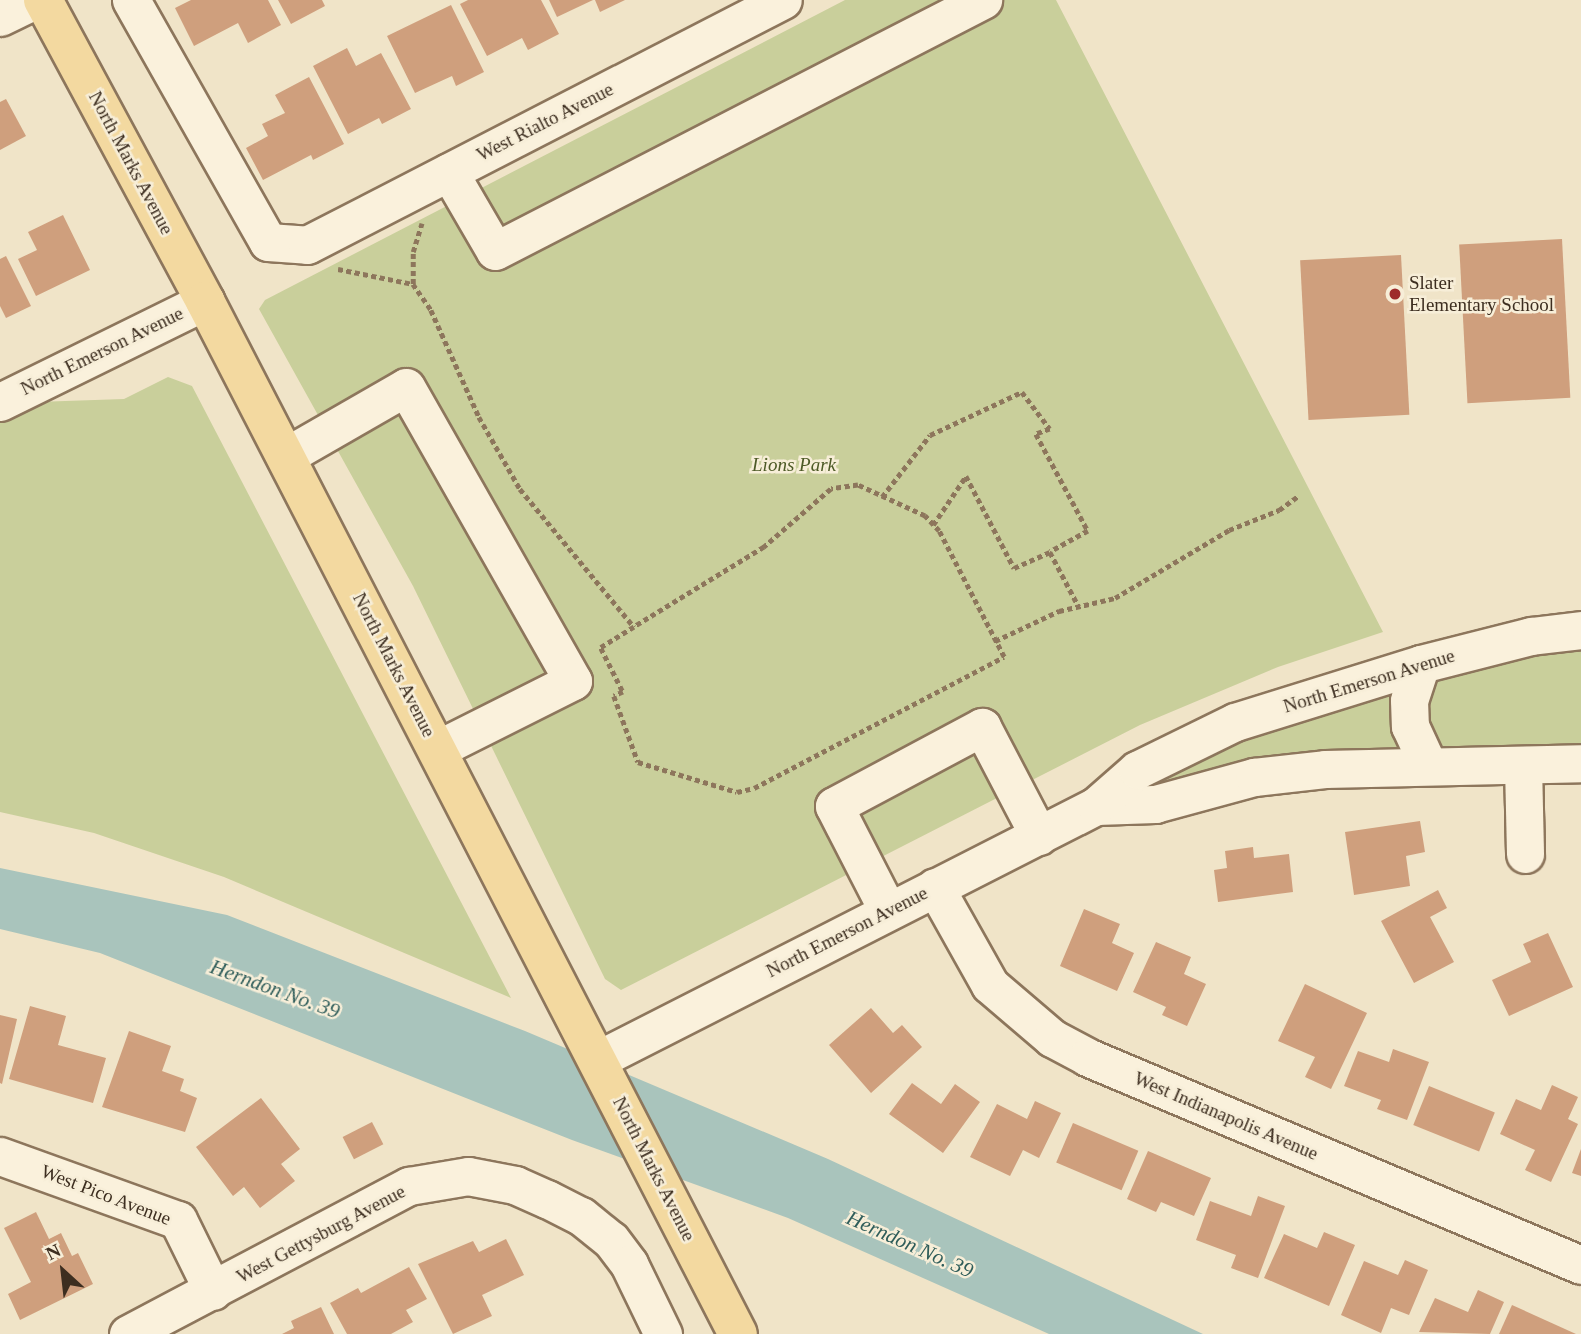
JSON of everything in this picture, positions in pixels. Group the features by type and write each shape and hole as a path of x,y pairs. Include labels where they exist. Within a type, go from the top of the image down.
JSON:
{"main road":[{"name":"North Marks Avenue","path":"43,0 205,300 599,1059 738,1334"}],"street":[{"path":"0,18 35,0"},
{"name":"West Rialto Avenue","path":"131,0 268,242 307,245 783,0"},
{"path":"449,172 495,251 983,0"},
{"name":"North Emerson Avenue","path":"0,402 205,300"},
{"path":"285,456 407,387 573,681 438,749"},
{"name":"North Emerson Avenue","path":"599,1059 1097,806 1137,770 1235,722 1421,664 1531,636 1581,630"},
{"path":"1421,664 1409,700 1410,726 1428,765"},
{"path":"888,912 834,806 982,727 1039,836"},
{"name":"North Emerson Avenue","path":"1097,806 1155,804 1255,778 1301,772 1428,765 1581,764"},
{"path":"1523,765 1525,854"},
{"name":"West Indianapolis Avenue","path":"935,887 990,985 1052,1038 1112,1068 1581,1265"},
{"name":"West Pico Avenue","path":"0,1156 178,1220 213,1291"},
{"name":"West Gettysburg Avenue","path":"128,1334 410,1186 468,1176 526,1189 581,1216 611,1240 629,1264 663,1334"}],"path":[{"path":"424,218 413,252 413,284 431,310 479,417 520,489 635,627"},
{"path":"338,269 413,284"},
{"path":"882,496 930,435 1022,392 1050,429 1036,434 1088,531 1014,568 966,475 933,525"},
{"path":"858,485 882,496 925,516 933,525 1004,657 737,792 638,762 614,696 623,692 601,648 764,547 831,489 858,485"},
{"path":"995,641 1059,611 1115,598 1229,530 1279,510 1298,496"},
{"path":"1050,552 1079,607"}],"green space":[{"name":"Lions Park","path":"845,0 1056,0 1383,632 1278,667 1140,725 621,990 605,979 413,586 259,309 265,300"},
{"path":"168,377 192,386 511,998 224,877 94,833 0,812 0,421 36,402 124,399"},
{"path":"1581,646 1581,749 1281,758 1149,785 1262,730 1398,686"}],"water":[{"name":"Herndon No. 39","path":"0,868 227,915 525,1031 828,1159 1203,1334 1049,1334 788,1218 572,1140 100,953 0,929"}],"building":[{"path":"191,0 268,0 281,25 248,43 238,23 194,46 175,8"},
{"path":"278,0 322,0 325,6 291,24"},
{"path":"468,0 541,0 559,34 528,50 522,38 487,56 460,4"},
{"path":"549,0 593,0 557,17"},
{"path":"595,0 625,0 600,12"},
{"path":"451,5 484,72 456,86 452,76 415,93 387,36"},
{"path":"347,48 356,66 381,53 411,109 382,124 379,118 348,134 313,66"},
{"path":"309,77 344,144 313,160 311,155 263,180 246,148 268,136 262,124 285,113 275,95"},
{"path":"6,99 26,136 0,150 0,102"},
{"path":"63,215 90,270 36,296 18,259 37,250 28,232"},
{"path":"1562,239 1570,398 1467,403 1459,244"},
{"path":"1401,255 1409,415 1309,420 1300,260"},
{"path":"6,256 31,306 6,318 0,306 0,259"},
{"path":"1420,821 1425,852 1406,856 1410,886 1354,895 1345,832"},
{"path":"1253,847 1254,858 1289,854 1293,892 1218,902 1214,870 1227,868 1225,851"},
{"path":"1438,890 1447,908 1430,917 1454,962 1414,983 1381,921"},
{"path":"1084,909 1120,924 1112,943 1134,953 1117,991 1060,966"},
{"path":"1548,933 1573,987 1509,1016 1492,980 1531,962 1523,944"},
{"path":"1156,942 1191,957 1184,974 1206,984 1187,1026 1162,1015 1166,1007 1133,992"},
{"path":"1305,984 1367,1013 1331,1089 1305,1077 1315,1057 1278,1041"},
{"path":"30,1006 66,1016 58,1045 106,1058 93,1103 9,1079"},
{"path":"871,1008 893,1033 902,1025 922,1047 871,1093 829,1045"},
{"path":"0,1015 17,1019 2,1084 0,1083"},
{"path":"129,1031 171,1046 162,1071 184,1079 180,1091 197,1098 185,1132 102,1107"},
{"path":"1393,1049 1429,1062 1407,1120 1377,1109 1381,1100 1344,1086 1358,1051 1389,1062"},
{"path":"912,1083 941,1104 955,1084 980,1102 943,1153 889,1114"},
{"path":"1552,1085 1578,1097 1568,1119 1578,1124 1551,1182 1525,1170 1535,1150 1500,1134 1516,1099 1541,1110"},
{"path":"1429,1086 1495,1113 1479,1152 1413,1125"},
{"path":"261,1098 300,1149 281,1164 295,1181 260,1208 244,1187 233,1196 196,1147"},
{"path":"1035,1101 1061,1113 1039,1158 1023,1150 1010,1176 970,1157 997,1104 1027,1119"},
{"path":"372,1122 383,1144 354,1159 343,1137"},
{"path":"1073,1123 1138,1151 1122,1190 1056,1163"},
{"path":"1581,1149 1581,1176 1572,1173"},
{"path":"1148,1151 1211,1178 1194,1216 1161,1202 1156,1212 1127,1199"},
{"path":"1258,1196 1285,1206 1258,1278 1231,1268 1236,1255 1196,1240 1210,1201 1251,1216"},
{"path":"36,1212 49,1239 61,1233 72,1256 78,1253 93,1284 20,1320 8,1294 31,1282 4,1228"},
{"path":"1324,1232 1355,1245 1329,1306 1264,1278 1284,1234 1317,1248"},
{"path":"506,1239 524,1275 482,1295 492,1316 453,1334 418,1264 473,1241 479,1252"},
{"path":"1405,1260 1428,1270 1409,1315 1391,1308 1381,1333 1341,1315 1364,1261 1398,1275"},
{"path":"409,1267 427,1299 406,1310 413,1322 391,1334 347,1334 330,1303 358,1288 361,1293"},
{"path":"1478,1290 1504,1302 1490,1334 1419,1332 1435,1298 1468,1312"},
{"path":"1512,1305 1576,1334 1499,1334"},
{"path":"321,1307 334,1334 282,1334 294,1328 291,1321"}],"place":[{"name":"Slater Elementary School","path":"1395,294"}]}
